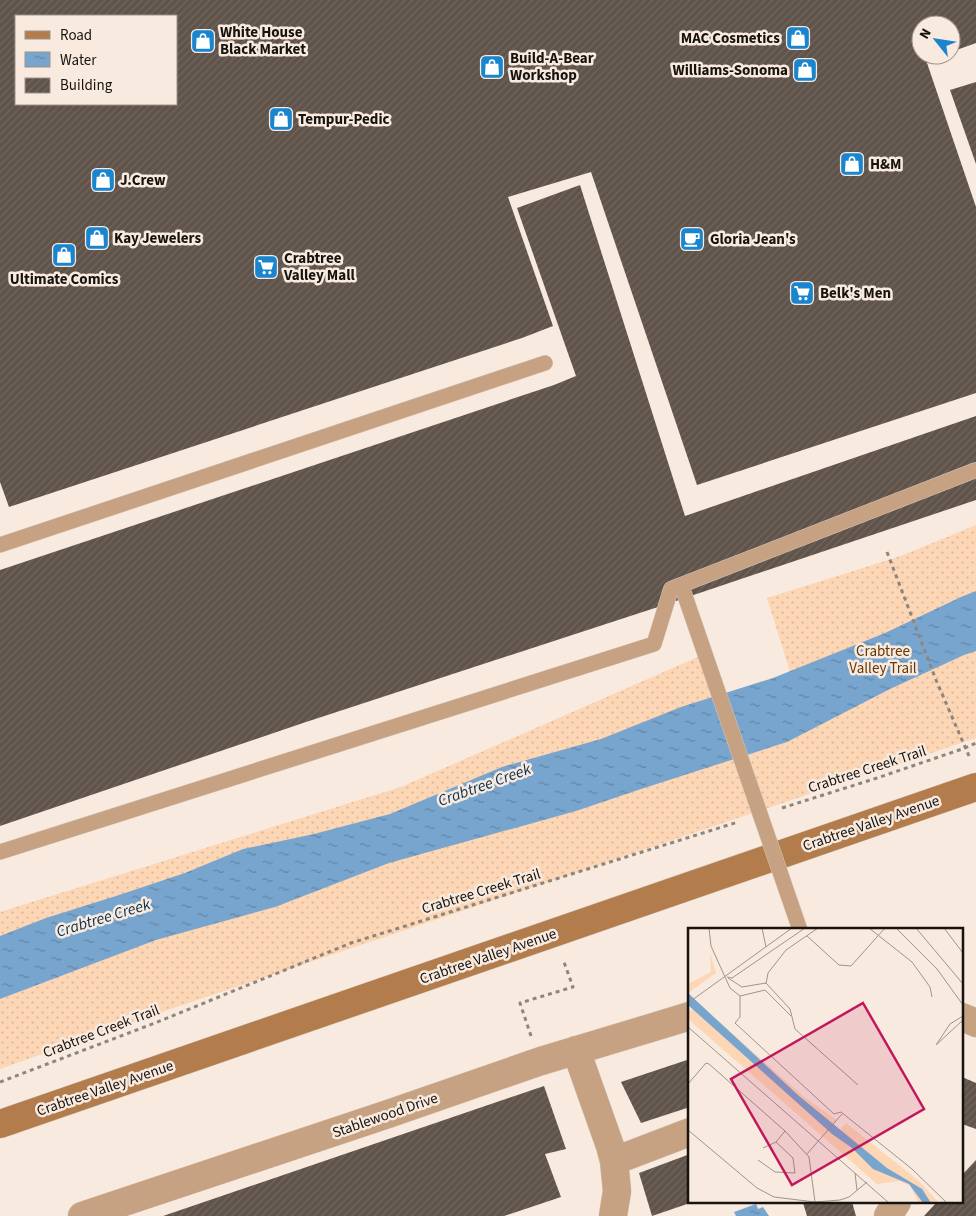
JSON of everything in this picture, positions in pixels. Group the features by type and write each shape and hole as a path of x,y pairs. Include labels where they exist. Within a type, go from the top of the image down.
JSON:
{"street":[{"name":"Crabtree Valley Avenue","path":"0,1124 976,787"},
{"name":"Stablewood Drive","path":"82,1216 132,1208 379,1117 576,1050 688,1017"},
{"path":"964,1018 976,1023"},
{"path":"576,1050 614,1161 617,1191 613,1216"},
{"path":"614,1161 688,1133"},
{"path":"888,1216 896,1204"}],"lane":[{"path":"0,545 545,363"},
{"path":"0,852 654,644 671,589 976,470"},
{"path":"684,593 799,928"}],"path":[{"path":"887,552 936,680 969,756"},
{"name":"Crabtree Creek Trail","path":"777,809 886,775 965,748 976,742"},
{"name":"Crabtree Creek Trail","path":"0,1082 156,1023 351,943 741,821"},
{"path":"532,1037 520,1003 573,987 564,962"}],"green space":[{"name":"Crabtree Valley Trail","path":"976,525 976,738 153,1015 0,1069 0,912 401,787 707,653 725,708 792,678 767,598 901,556"}],"water":[{"name":"Crabtree Creek","path":"976,591 976,651 890,689 787,742 576,811 389,863 275,907 156,940 0,999 0,936 46,918 185,873 243,849 314,834 390,814 502,767 601,739 681,707 773,678 885,633"},
{"path":"756,1204 758,1209 763,1207 769,1216 736,1216 734,1212"}],"building":[{"name":"Crabtree Valley Mall","path":"0,0 976,0 976,43 961,48 961,15 911,15 911,65 928,65 976,207 976,393 697,485 591,172 508,197 553,326 522,338 9,507 0,482"},
{"path":"976,82 976,164 950,90"},
{"path":"580,185 685,516 976,416 976,500 661,606 303,723 0,826 0,570 554,385 576,376 517,208"},
{"path":"688,1060 688,1108 641,1123 621,1082"},
{"path":"964,1078 976,1083 976,1129 964,1125"},
{"path":"544,1086 566,1149 545,1154 561,1197 504,1216 163,1216"},
{"path":"688,1155 688,1204 652,1216 639,1173"},
{"path":"976,1160 976,1216 924,1216 935,1204 964,1204 964,1173"},
{"path":"803,1204 853,1204 856,1216 807,1216"}],"place":[{"name":"MAC Cosmetics","path":"798,38"},
{"name":"White House Black Market","path":"203,41"},
{"name":"Build-A-Bear Workshop","path":"492,67"},
{"name":"Williams-Sonoma","path":"805,70"},
{"name":"Tempur-Pedic","path":"281,119"},
{"name":"H&M","path":"852,164"},
{"name":"J.Crew","path":"103,180"},
{"name":"Kay Jewelers","path":"97,238"},
{"name":"Gloria Jean's","path":"692,239"},
{"name":"Ultimate Comics","path":"64,255"},
{"name":"Crabtree Valley Mall","path":"266,267"},
{"name":"Belk's Men","path":"802,293"}]}
